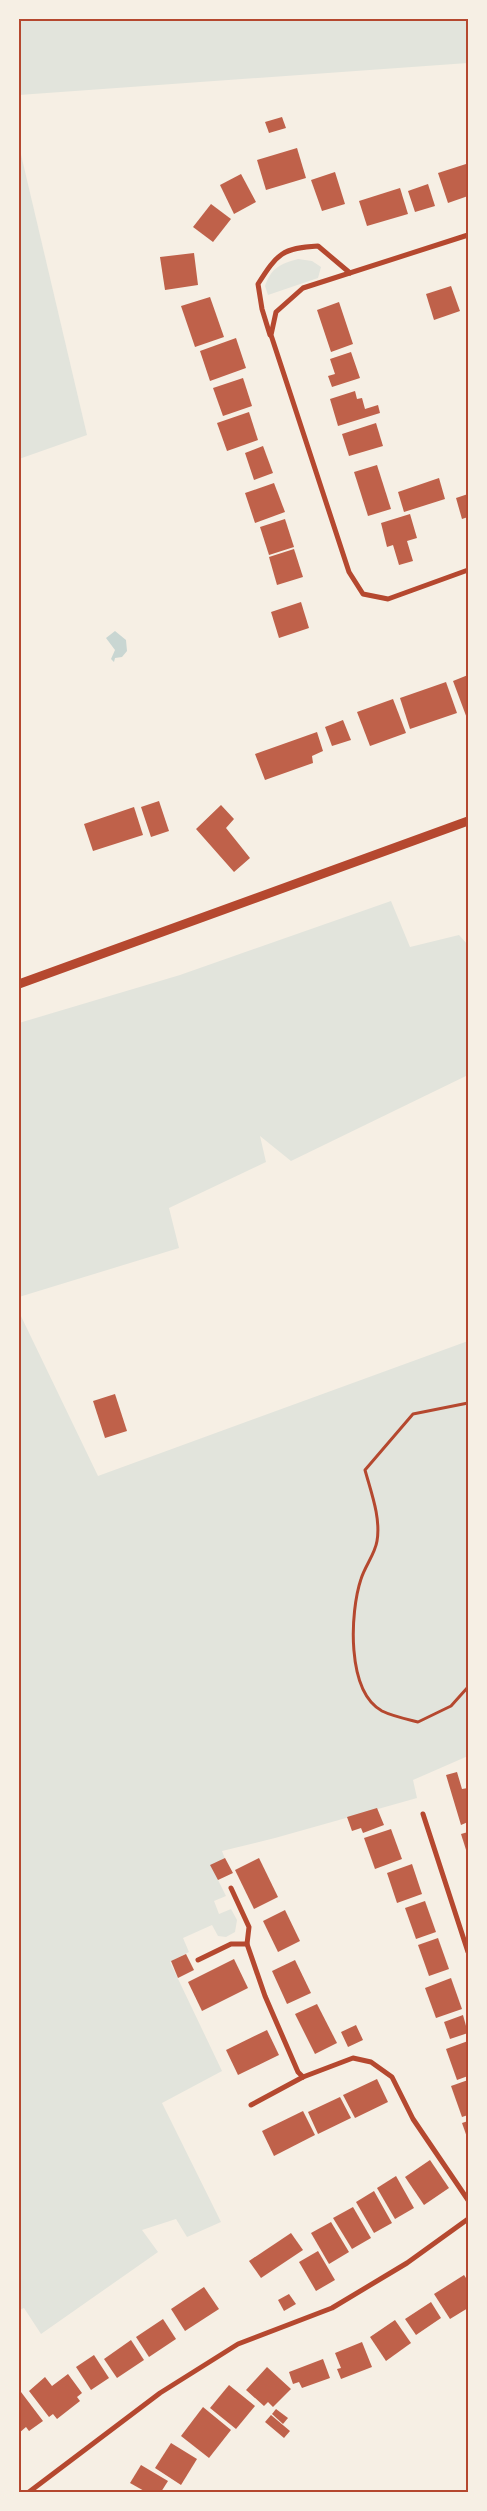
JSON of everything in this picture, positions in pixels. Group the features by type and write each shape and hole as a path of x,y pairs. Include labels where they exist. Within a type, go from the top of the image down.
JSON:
{"street":[{"path":"271,335 276,312 303,288 468,235"},
{"path":"350,273 318,246 295,247 275,258 258,284 262,309 349,572 363,594 388,599 468,570"},
{"path":"19,984 468,821"},
{"path":"423,1814 468,1952"},
{"path":"230,1888 249,1926 247,1944 265,1996 298,2072 303,2077"},
{"path":"198,1960 231,1944 247,1944"},
{"path":"251,2104 303,2077 352,2058 371,2062 392,2078 413,2119 468,2200"},
{"path":"29,2492 160,2393 238,2344 332,2308 407,2263 468,2219"}],"path":[{"path":"468,1403 413,1414 365,1470 376,1514 377,1541 361,1579 354,1613 356,1670 363,1692 380,1710 418,1722 451,1706 468,1687"}],"shaded area":[{"path":"19,19 468,19 468,63 19,95"},
{"path":"19,146 87,435 19,459"},
{"path":"298,259 312,261 321,267 318,278 268,295 265,286 273,271 281,265"},
{"path":"115,631 126,640 127,651 122,657 115,658 114,662 111,659 115,650 106,638"},
{"path":"391,901 410,947 459,935 468,945 468,1075 291,1161 260,1136 266,1162 169,1208 179,1248 19,1297 19,1023 180,975"},
{"path":"19,1312 98,1476 468,1341 468,1756 413,1780 417,1798 222,1851 225,1859 211,1866 226,1896 214,1901 219,1914 231,1909 237,1920 235,1932 226,1937 218,1936 212,1925 183,1938 189,1952 170,1962 222,2071 162,2103 221,2222 187,2237 176,2219 142,2230 158,2252 41,2334 24,2308 19,2310"}],"building":[{"path":"282,117 286,128 269,133 265,122"},
{"path":"297,148 306,178 266,190 257,160"},
{"path":"466,164 468,171 468,196 448,203 438,173"},
{"path":"335,172 345,204 322,211 311,180"},
{"path":"241,174 256,202 234,214 220,185"},
{"path":"428,184 435,206 415,212 408,191"},
{"path":"400,188 408,214 367,226 359,201"},
{"path":"211,204 231,219 213,242 193,227"},
{"path":"194,253 198,285 165,290 160,257"},
{"path":"451,286 460,311 434,320 426,294"},
{"path":"210,297 224,337 195,347 181,306"},
{"path":"339,302 353,344 331,352 317,310"},
{"path":"236,338 246,368 210,381 200,351"},
{"path":"351,352 360,378 332,387 328,376 335,374 330,359"},
{"path":"243,378 252,406 223,416 213,388"},
{"path":"355,391 357,399 362,398 365,409 378,405 380,413 338,426 330,399"},
{"path":"249,412 258,440 227,451 217,423"},
{"path":"376,423 383,446 349,456 342,434"},
{"path":"263,446 273,473 254,480 245,453"},
{"path":"377,465 391,509 368,516 354,472"},
{"path":"439,478 445,499 404,512 398,492"},
{"path":"274,483 285,512 255,523 245,493"},
{"path":"468,494 468,517 462,519 456,498"},
{"path":"410,514 417,538 407,541 413,561 399,565 393,545 387,547 381,523"},
{"path":"285,519 294,547 269,555 260,527"},
{"path":"294,549 303,577 277,585 269,557"},
{"path":"301,602 309,628 279,638 271,612"},
{"path":"468,675 468,721 453,681"},
{"path":"446,682 457,713 410,729 400,698"},
{"path":"393,699 406,733 370,746 357,712"},
{"path":"343,720 351,740 332,746 325,727"},
{"path":"317,732 323,751 312,756 313,763 265,780 255,754"},
{"path":"159,801 169,831 151,837 141,807"},
{"path":"221,805 234,819 226,828 250,858 234,872 196,829"},
{"path":"134,807 143,835 93,851 84,824"},
{"path":"115,1394 127,1431 105,1438 93,1401"},
{"path":"457,1772 462,1789 468,1788 468,1822 461,1825 446,1775"},
{"path":"377,1808 384,1825 363,1833 361,1828 352,1831 347,1817"},
{"path":"391,1829 402,1859 375,1869 364,1838"},
{"path":"468,1832 468,1856 461,1834"},
{"path":"225,1858 233,1873 218,1880 210,1865"},
{"path":"259,1858 278,1897 254,1909 235,1870"},
{"path":"412,1864 422,1894 397,1903 387,1873"},
{"path":"425,1901 436,1932 416,1939 405,1908"},
{"path":"285,1910 300,1941 278,1952 263,1921"},
{"path":"438,1938 449,1969 429,1976 418,1945"},
{"path":"186,1954 194,1970 178,1978 171,1961"},
{"path":"234,1959 248,1988 202,2011 188,1982"},
{"path":"295,1960 311,1993 287,2004 272,1971"},
{"path":"451,1978 462,2009 436,2018 425,1988"},
{"path":"317,2004 337,2043 315,2054 295,2014"},
{"path":"463,2015 468,2033 450,2039 444,2022"},
{"path":"356,2025 363,2040 348,2047 341,2032"},
{"path":"267,2030 279,2055 238,2075 226,2050"},
{"path":"468,2041 468,2076 457,2080 446,2049"},
{"path":"377,2079 388,2102 355,2118 343,2095"},
{"path":"468,2080 468,2115 462,2117 451,2086"},
{"path":"340,2097 351,2118 318,2134 308,2112"},
{"path":"303,2111 315,2135 274,2156 262,2131"},
{"path":"468,2121 468,2140 462,2123"},
{"path":"430,2160 449,2188 424,2205 405,2177"},
{"path":"396,2176 414,2208 395,2219 377,2188"},
{"path":"374,2191 392,2223 374,2233 356,2202"},
{"path":"353,2207 371,2238 352,2249 333,2218"},
{"path":"331,2222 349,2252 329,2264 311,2233"},
{"path":"291,2233 303,2250 261,2278 249,2261"},
{"path":"318,2251 335,2280 316,2291 299,2262"},
{"path":"464,2275 468,2281 468,2308 450,2319 434,2294"},
{"path":"204,2287 219,2309 185,2331 171,2309"},
{"path":"289,2294 296,2304 284,2311 278,2300"},
{"path":"431,2302 441,2318 416,2335 405,2319"},
{"path":"163,2319 176,2339 149,2357 136,2337"},
{"path":"395,2320 411,2343 386,2361 370,2337"},
{"path":"131,2340 144,2360 117,2378 104,2359"},
{"path":"362,2342 372,2367 341,2379 337,2369 341,2368 335,2353"},
{"path":"94,2355 109,2378 91,2390 76,2367"},
{"path":"323,2359 330,2378 302,2388 299,2382 293,2384 289,2372"},
{"path":"267,2367 291,2389 273,2407 268,2402 264,2406 246,2390"},
{"path":"68,2374 82,2393 77,2397 80,2401 57,2419 53,2414 49,2417 29,2391 45,2377 52,2386"},
{"path":"229,2385 255,2406 236,2429 210,2408"},
{"path":"21,2392 43,2421 29,2431 26,2427 19,2433 19,2394"},
{"path":"203,2407 231,2430 209,2458 181,2436"},
{"path":"276,2409 288,2418 283,2424 272,2414"},
{"path":"271,2415 290,2431 284,2438 265,2422"},
{"path":"171,2443 197,2459 181,2485 155,2468"},
{"path":"141,2465 168,2481 161,2492 146,2492 130,2483"}]}
